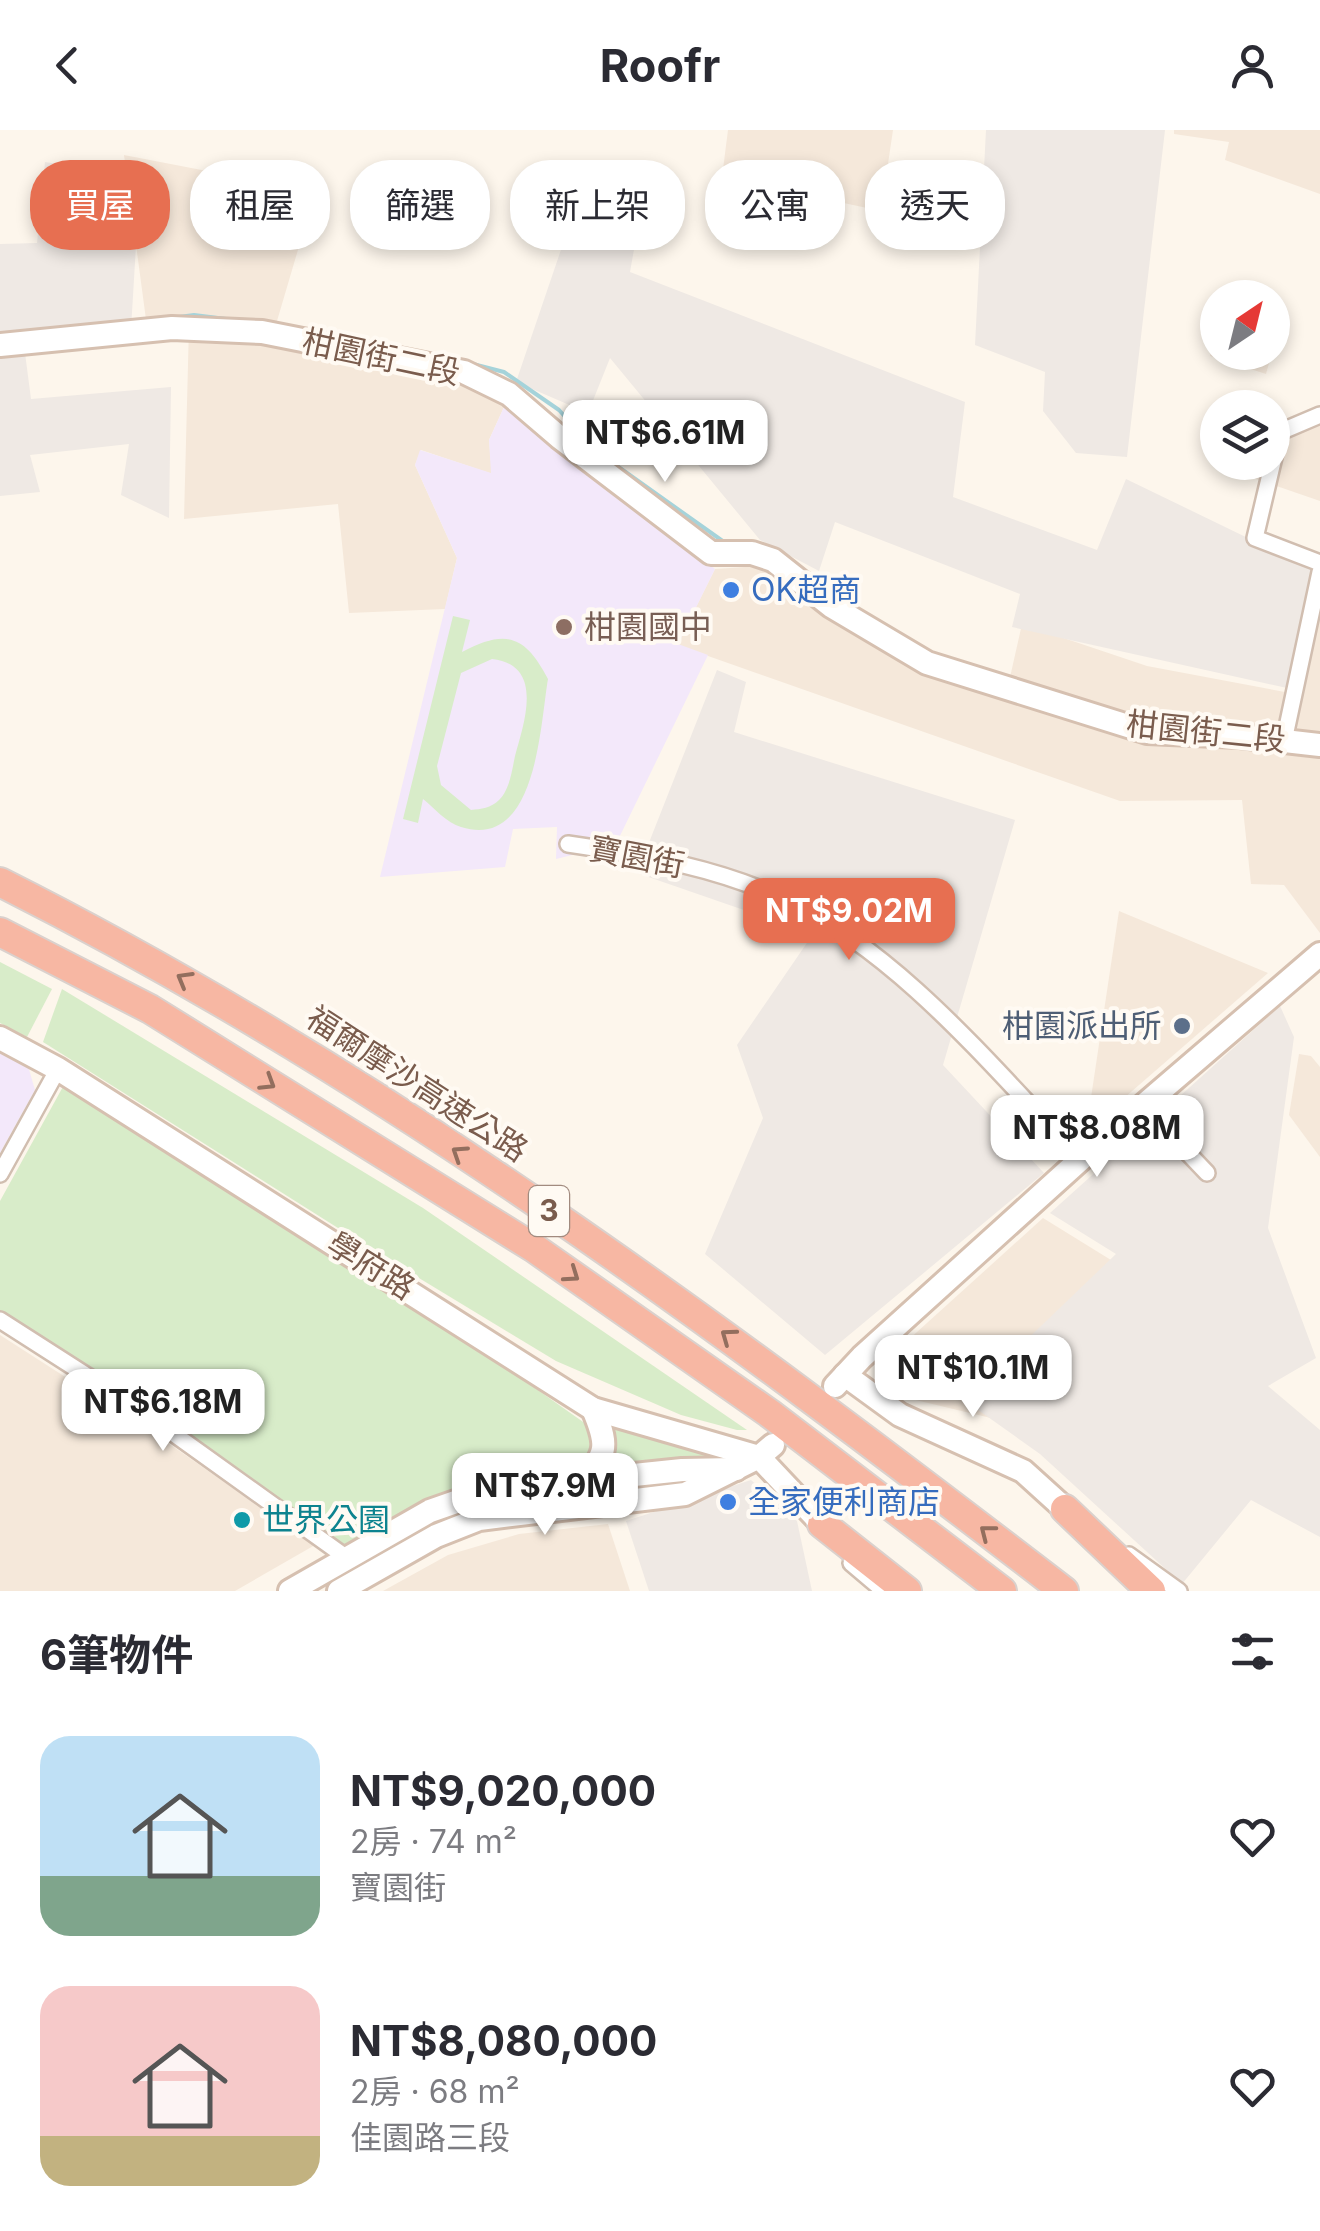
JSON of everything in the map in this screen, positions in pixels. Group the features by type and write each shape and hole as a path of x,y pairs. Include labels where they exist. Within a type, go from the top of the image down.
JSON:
{"highway":[{"name":"福爾摩沙高速公路","path":"0,882 150,959 247,1015 560,1218 838,1417 1064,1591"},
{"name":"3","path":"0,932 150,1010 534,1248 769,1412 998,1591"},
{"path":"1065,1508 1151,1591"},
{"path":"822,1524 907,1591"}],"street":[{"name":"柑園街二段","path":"0,345 172,328 262,332 464,372 509,394 574,449 711,553 752,553 772,560 831,606 927,663 1147,732 1320,745"},
{"path":"1320,415 1280,432 1255,538 1320,564"},
{"path":"1284,741 1320,572"},
{"name":"寶園街","path":"568,844 703,870 790,902 852,939 914,989 1081,1159"},
{"path":"1179,1591 1065,1508 1022,1471 900,1415 840,1381 1081,1159 1320,954"},
{"name":"學府路","path":"0,1038 58,1069 593,1409 766,1451"},
{"path":"0,1174 58,1069"},
{"path":"1143,1106 1207,1173"},
{"path":"0,1320 142,1411 347,1558"},
{"path":"581,1480 603,1455 604,1437 593,1409"},
{"path":"339,1591 436,1536 479,1519 685,1494 766,1451 854,1566 884,1591"},
{"path":"290,1591 430,1511 490,1490 682,1470 736,1469"}],"shaded area":[{"path":"728,130 893,130 889,160 865,160 865,208 845,203 845,160 724,160"},
{"path":"986,130 1165,130 1127,457 1076,453 1043,411 1045,372 975,345 980,250 1005,250 1005,160 984,160"},
{"path":"1174,130 1320,130 1320,194 1225,160 1229,142 1174,134"},
{"path":"124,155 150,160 125,160"},
{"path":"170,164 190,168 190,250 298,250 272,338 467,380 504,407 489,440 492,474 421,450 415,465 457,558 445,609 349,613 338,504 184,519 189,326 147,327 137,250 170,250"},
{"path":"30,243 30,250 136,250 131,329 25,353 31,399 171,387 169,518 121,495 129,444 30,455 40,492 0,496 0,244"},
{"path":"561,250 634,250 630,272 965,402 953,497 1097,550 1126,479 1312,569 1287,688 1012,627 1020,594 835,522 819,571 760,540 610,358 588,413 516,382"},
{"name":"柑園國中","path":"504,407 715,569 678,644 708,655 616,844 556,859 557,827 513,829 505,867 380,877 457,558 415,465 420,450 491,473 489,440"},
{"path":"1320,421 1320,501 1259,480 1290,480 1290,427 1318,426"},
{"path":"760,566 826,613 1006,695 1022,624 1147,666 1301,695 1320,618 1320,933 1284,885 1251,884 1242,800 1120,801 677,645 715,569"},
{"path":"717,670 746,682 734,732 1015,820 943,1065 1044,1173 825,1355 705,1254 763,1118 737,1045 813,934 637,873"},
{"path":"1119,911 1268,973 1086,1131"},
{"path":"1280,1006 1294,1037 1268,1228 1316,1358 1268,1386 1320,1430 1320,1537 1251,1500 1182,1584 1040,1454 964,1400 1116,1254 1050,1213"},
{"path":"0,1052 28,1066 35,1090 0,1153"},
{"path":"1299,1054 1311,1056 1320,1067 1320,1157 1289,1115"},
{"path":"1043,1218 1132,1273 995,1419 903,1397 875,1370"},
{"path":"0,1335 168,1443 315,1545 235,1591 0,1591"},
{"path":"751,1480 797,1521 812,1591 649,1591 626,1521"},
{"path":"608,1524 630,1591 383,1591 448,1555 519,1534"}],"green space":[{"path":"453,616 470,620 462,652 491,640 513,640 522,645 548,679 537,752 520,803 506,820 486,829 456,825 423,799 418,823 403,819","holes":["492,659 519,672 527,697 510,779 496,803 471,810 441,785 437,766 461,673"]},
{"path":"0,962 52,989 27,1037 0,1023"},
{"path":"62,989 423,1208 747,1430 681,1415 556,1361 43,1042"},
{"path":"65,1083 370,1272 586,1424 596,1436 596,1449 580,1468 455,1490 347,1546 0,1314 0,1201"},
{"path":"609,1424 720,1458 680,1473 607,1467 614,1449"}],"waterway":[{"path":"179,317 234,320"},
{"path":"332,334 441,356"},
{"path":"469,363 504,372 559,410 596,451 724,542"}],"place":[{"name":"OK超商","path":"731,590"},
{"name":"柑園國中","path":"564,627"},
{"name":"柑園派出所","path":"1182,1026"},
{"name":"全家便利商店","path":"728,1502"},
{"name":"世界公園","path":"242,1520"}]}
